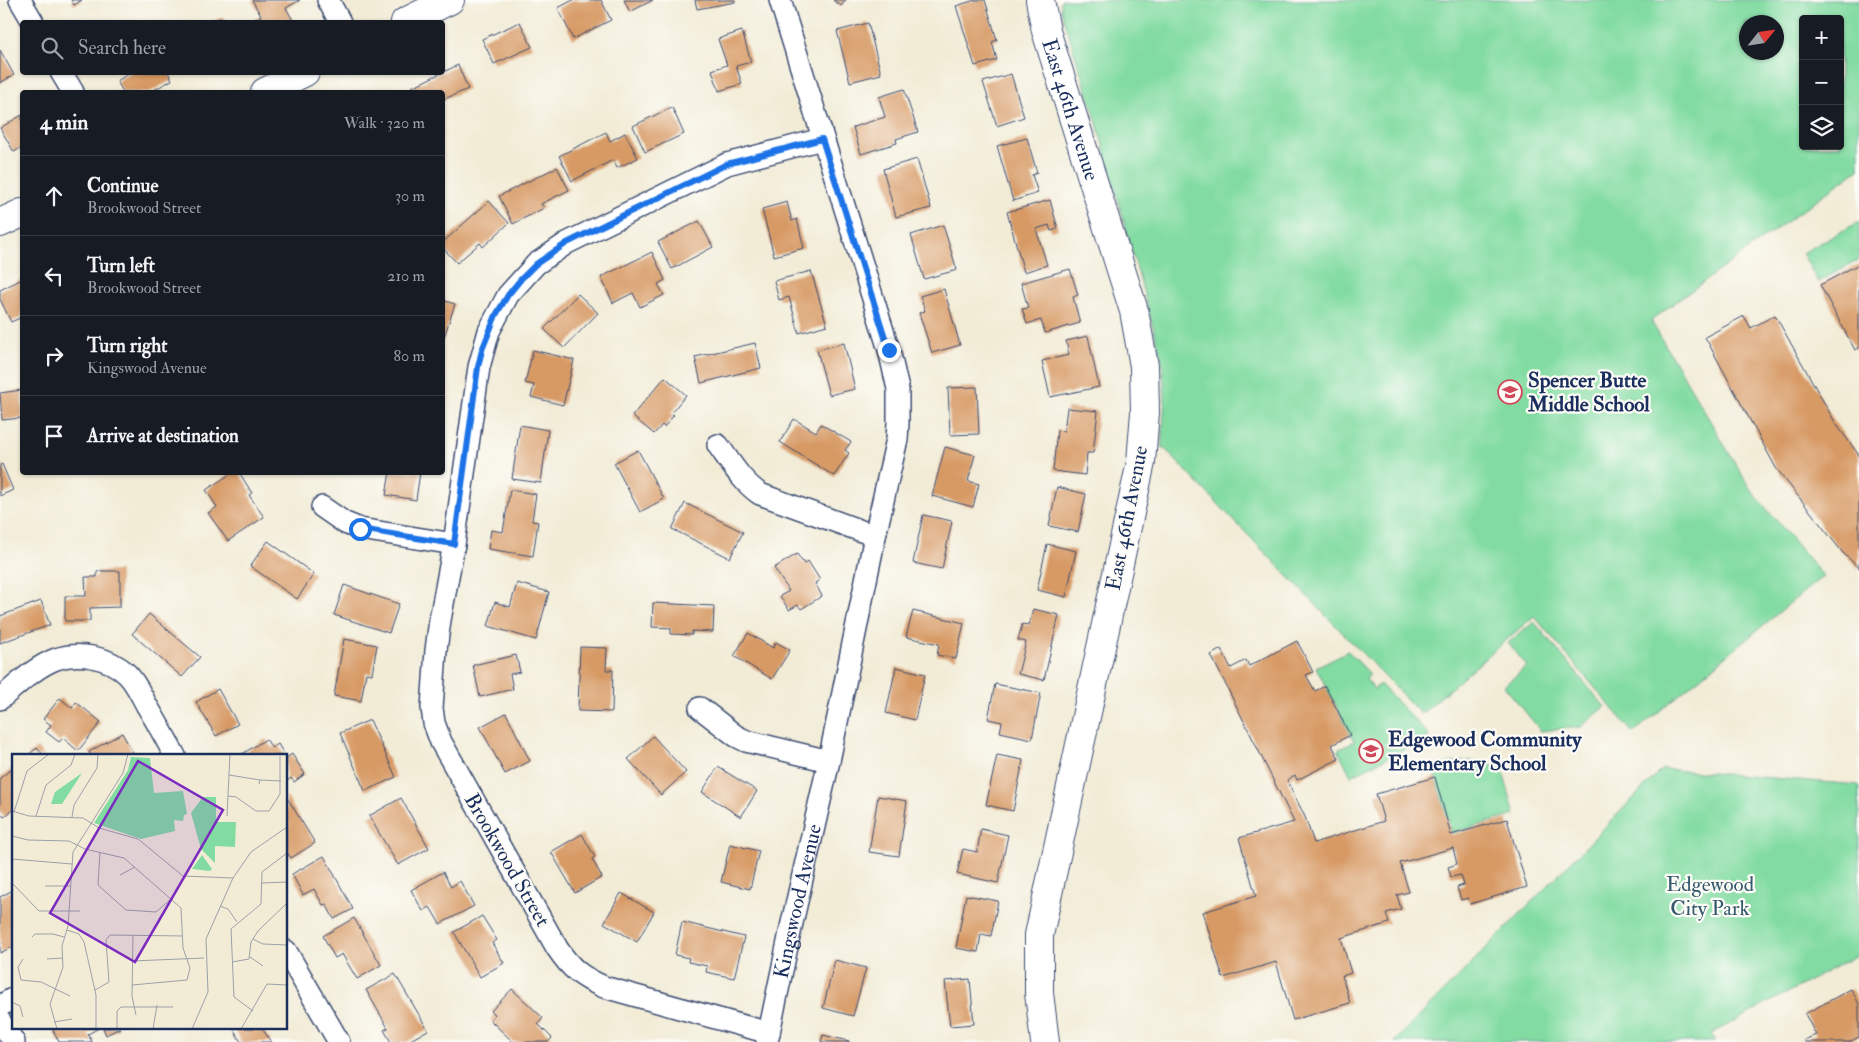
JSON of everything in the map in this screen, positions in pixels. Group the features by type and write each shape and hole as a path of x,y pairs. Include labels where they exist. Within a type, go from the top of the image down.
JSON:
{"street":[{"path":"20,0 32,20"},
{"path":"328,0 339,20"},
{"path":"409,20 450,0"},
{"name":"Kingswood Avenue","path":"768,1037 829,761 896,439 899,415 898,389 889,350 780,0"},
{"name":"East 46th Avenue","path":"1040,0 1052,49 1134,311 1144,366 1145,412 1141,462 1039,935 1038,994 1045,1042"},
{"path":"63,75 72,90"},
{"path":"270,90 299,75"},
{"name":"Brookwood Street","path":"768,1037 604,987 579,975 567,964 556,948 453,767 434,723 432,708 436,650 454,544 478,367 482,350 496,315 508,295 536,264 567,243 727,164 822,139"},
{"path":"0,223 20,214"},
{"path":"718,445 750,488 760,494 875,536"},
{"path":"322,507 345,523 360,529 454,544"},
{"path":"0,699 40,668 55,659 71,655 102,659 117,666 128,675 174,754"},
{"path":"700,708 736,736 746,741 829,761"},
{"path":"288,954 339,1042"},
{"path":"0,1006 12,999"},
{"path":"0,1021 14,1042"}],"green space":[{"name":"Spencer Butte Middle School","path":"1061,0 1859,0 1859,169 1651,321 1751,490 1823,576 1633,733 1534,616 1421,714 1162,446 1165,395 1161,356 1094,113 1061,11"},
{"path":"1859,222 1859,260 1818,282 1802,253"},
{"path":"1534,622 1605,707 1581,727 1541,731 1504,686 1527,666 1508,643"},
{"path":"1348,651 1370,674 1366,679 1374,689 1380,684 1429,737 1351,776 1338,750 1354,741 1316,667"},
{"path":"1466,761 1486,764 1503,772 1515,815 1452,833 1433,768 1449,763"},
{"name":"Edgewood City Park","path":"1662,769 1859,785 1859,954 1711,1034 1715,1042 1394,1042"}],"building":[{"path":"71,0 82,0 74,5"},
{"path":"252,0 300,0 286,8 293,20 253,20 261,16"},
{"path":"573,0 601,0 611,20 573,39 558,8"},
{"path":"624,0 653,0 630,12"},
{"path":"695,0 735,0 735,2 697,9"},
{"path":"833,0 846,0 841,6"},
{"path":"975,0 985,0 997,40 992,42 997,60 975,66 956,6"},
{"path":"520,22 532,47 494,64 482,39"},
{"path":"868,23 881,74 850,82 837,31"},
{"path":"742,31 751,62 736,66 742,84 719,91 712,70 727,65 718,39"},
{"path":"0,50 14,75 0,83"},
{"path":"458,65 468,89 445,99 445,90 414,90 412,87 437,75 445,75 445,71"},
{"path":"1011,74 1024,117 997,126 983,82"},
{"path":"127,75 170,75 172,80 154,90 122,90 117,81"},
{"path":"904,89 918,132 896,139 897,143 861,154 853,127 885,117 879,97"},
{"path":"672,107 684,134 645,152 633,126"},
{"path":"20,116 20,148 14,152 0,128"},
{"path":"606,132 610,141 625,133 638,158 617,168 613,160 572,181 559,156"},
{"path":"1027,138 1037,173 1032,175 1038,193 1013,201 997,146"},
{"path":"917,159 931,208 896,217 883,169"},
{"path":"557,167 569,190 541,204 544,208 513,224 499,196"},
{"path":"1050,200 1058,229 1051,231 1049,225 1036,229 1047,265 1024,272 1007,212"},
{"path":"489,201 509,223 483,247 480,243 457,263 445,250 445,240"},
{"path":"787,202 792,221 797,219 804,248 774,256 762,209"},
{"path":"699,221 713,247 672,269 658,242"},
{"path":"943,225 957,270 924,279 911,235"},
{"path":"652,252 665,280 658,284 664,295 640,307 633,293 613,303 601,277"},
{"path":"1859,264 1859,348 1855,350 1820,285"},
{"path":"1070,269 1078,295 1073,297 1080,323 1045,333 1041,320 1027,324 1022,309 1028,308 1021,283"},
{"path":"811,271 827,325 799,333 789,297 779,300 774,281"},
{"path":"20,280 20,318 11,322 0,299 0,290"},
{"path":"944,289 960,345 932,353 919,313 925,311 920,296"},
{"path":"578,294 598,313 564,348 544,329"},
{"path":"445,301 455,304 445,334"},
{"path":"1775,315 1836,424 1859,455 1859,568 1843,553 1776,468 1705,337 1744,316 1751,328"},
{"path":"1088,336 1099,387 1050,397 1042,361 1069,355 1066,341"},
{"path":"755,343 761,368 701,383 695,357"},
{"path":"844,343 855,389 829,395 817,350"},
{"path":"533,350 574,360 563,405 531,397 534,385 525,383"},
{"path":"665,377 686,395 671,413 674,415 664,427 662,425 654,434 632,416"},
{"path":"977,387 979,434 950,435 948,388"},
{"path":"20,390 20,418 2,420 0,393"},
{"path":"1067,408 1098,411 1093,453 1087,453 1085,475 1053,471 1057,430 1064,431"},
{"path":"794,419 816,432 821,424 851,442 845,450 849,453 834,476 780,442"},
{"path":"520,425 548,430 541,483 512,479"},
{"path":"945,447 975,455 968,481 979,484 973,507 932,496"},
{"path":"638,450 664,499 640,512 614,463"},
{"path":"2,464 13,490 0,496 0,465"},
{"path":"228,475 241,475 252,493 249,495 264,517 228,541 208,513 217,507 206,490"},
{"path":"389,475 420,475 416,500 386,495"},
{"path":"1057,487 1086,494 1078,532 1049,526"},
{"path":"510,490 536,494 532,521 538,522 533,556 488,549 491,530 503,532"},
{"path":"685,503 743,532 730,558 672,529"},
{"path":"923,515 952,521 942,569 913,563"},
{"path":"268,541 314,574 297,599 250,566"},
{"path":"1047,544 1076,551 1066,597 1037,590"},
{"path":"797,554 804,564 808,561 820,580 815,583 822,596 801,609 798,605 789,610 780,596 789,591 774,568"},
{"path":"97,571 120,571 120,607 90,608 90,621 65,621 65,596 86,596 85,577 97,577"},
{"path":"517,583 549,592 536,640 488,626 495,602 510,607"},
{"path":"344,585 399,604 389,633 334,615"},
{"path":"41,601 50,625 0,643 0,616"},
{"path":"653,603 714,606 713,632 692,631 692,635 671,634 671,628 652,627"},
{"path":"1033,609 1059,615 1044,680 1018,674 1026,642 1018,640 1022,624 1029,625"},
{"path":"913,611 964,623 956,659 937,655 939,644 906,637"},
{"path":"149,614 200,657 182,677 132,634"},
{"path":"748,633 773,648 776,642 790,650 772,679 734,656"},
{"path":"344,639 377,645 372,674 366,673 361,701 334,696"},
{"path":"1297,641 1313,672 1306,675 1315,691 1325,686 1350,735 1332,745 1339,759 1297,780 1295,775 1287,780 1305,817 1314,843 1384,821 1376,794 1435,777 1451,835 1507,819 1527,887 1470,904 1468,898 1461,900 1457,887 1464,885 1461,875 1451,877 1448,867 1457,864 1453,848 1400,863 1409,892 1397,895 1401,909 1386,913 1389,923 1341,938 1351,973 1342,976 1350,1003 1293,1020 1276,962 1223,978 1203,912 1256,896 1239,838 1294,822 1211,655 1221,649 1231,668 1246,660 1249,666"},
{"path":"580,647 607,648 606,670 613,670 612,712 578,711"},
{"path":"516,655 520,672 510,674 513,689 480,697 473,665"},
{"path":"896,667 925,674 915,720 886,713"},
{"path":"995,684 1041,693 1032,739 1000,732 1002,722 988,719"},
{"path":"218,689 238,724 216,736 196,702"},
{"path":"60,698 72,708 76,702 101,722 78,751 63,738 59,742 46,732 51,725 43,719"},
{"path":"506,713 530,761 505,774 480,727"},
{"path":"370,720 396,777 365,791 340,733"},
{"path":"122,733 134,754 90,754 89,752"},
{"path":"653,736 686,772 661,795 628,759"},
{"path":"266,739 272,748 278,744 284,754 242,754"},
{"path":"37,748 42,754 30,754"},
{"path":"292,754 305,774 294,782 291,778 288,780 288,757"},
{"path":"997,755 1023,760 1013,811 986,805"},
{"path":"718,767 757,791 741,817 702,792"},
{"path":"12,769 12,811 4,817 0,812 0,778"},
{"path":"878,796 907,801 899,856 869,852"},
{"path":"401,798 429,848 398,865 369,816"},
{"path":"288,799 315,843 291,858 288,854"},
{"path":"981,829 1008,835 998,883 957,874 963,849 977,852"},
{"path":"582,834 595,857 592,859 602,877 575,893 551,852"},
{"path":"730,844 759,851 750,889 721,882"},
{"path":"324,856 353,909 334,919 326,904 323,905 314,889 303,895 292,874"},
{"path":"443,872 451,887 460,881 474,906 440,924 430,907 423,911 411,890"},
{"path":"12,891 12,947 0,953 0,897"},
{"path":"621,893 654,912 637,942 604,923"},
{"path":"966,895 998,901 991,936 981,934 978,952 956,948"},
{"path":"482,916 497,940 492,943 504,963 480,977 454,932"},
{"path":"354,918 381,965 357,979 342,954 335,958 323,936"},
{"path":"682,922 744,937 734,978 706,972 707,966 688,962 689,958 675,955"},
{"path":"835,960 866,968 853,1016 823,1008"},
{"path":"395,974 428,1030 407,1042 391,1042 384,1030 388,1028 366,990"},
{"path":"970,979 974,1024 950,1026 945,981"},
{"path":"512,989 543,1018 538,1024 552,1038 548,1042 513,1042 490,1020 495,1014 491,1011"},
{"path":"1851,989 1859,1004 1859,1037 1849,1042 1805,1042 1804,1040 1816,1035 1805,1014"},
{"path":"53,1030 95,1030 88,1034 92,1042 59,1042"},
{"path":"104,1030 116,1030 106,1035"},
{"path":"234,1030 263,1030 271,1042 241,1042"},
{"path":"823,1035 849,1041 849,1042 821,1042"}],"place":[{"name":"Spencer Butte Middle School","path":"1510,392"},
{"name":"Edgewood Community Elementary School","path":"1371,751"}],"route":[{"path":"360,529 454,544 478,367 488,332 508,295 536,264 567,243 727,164 822,139 889,350"}]}
